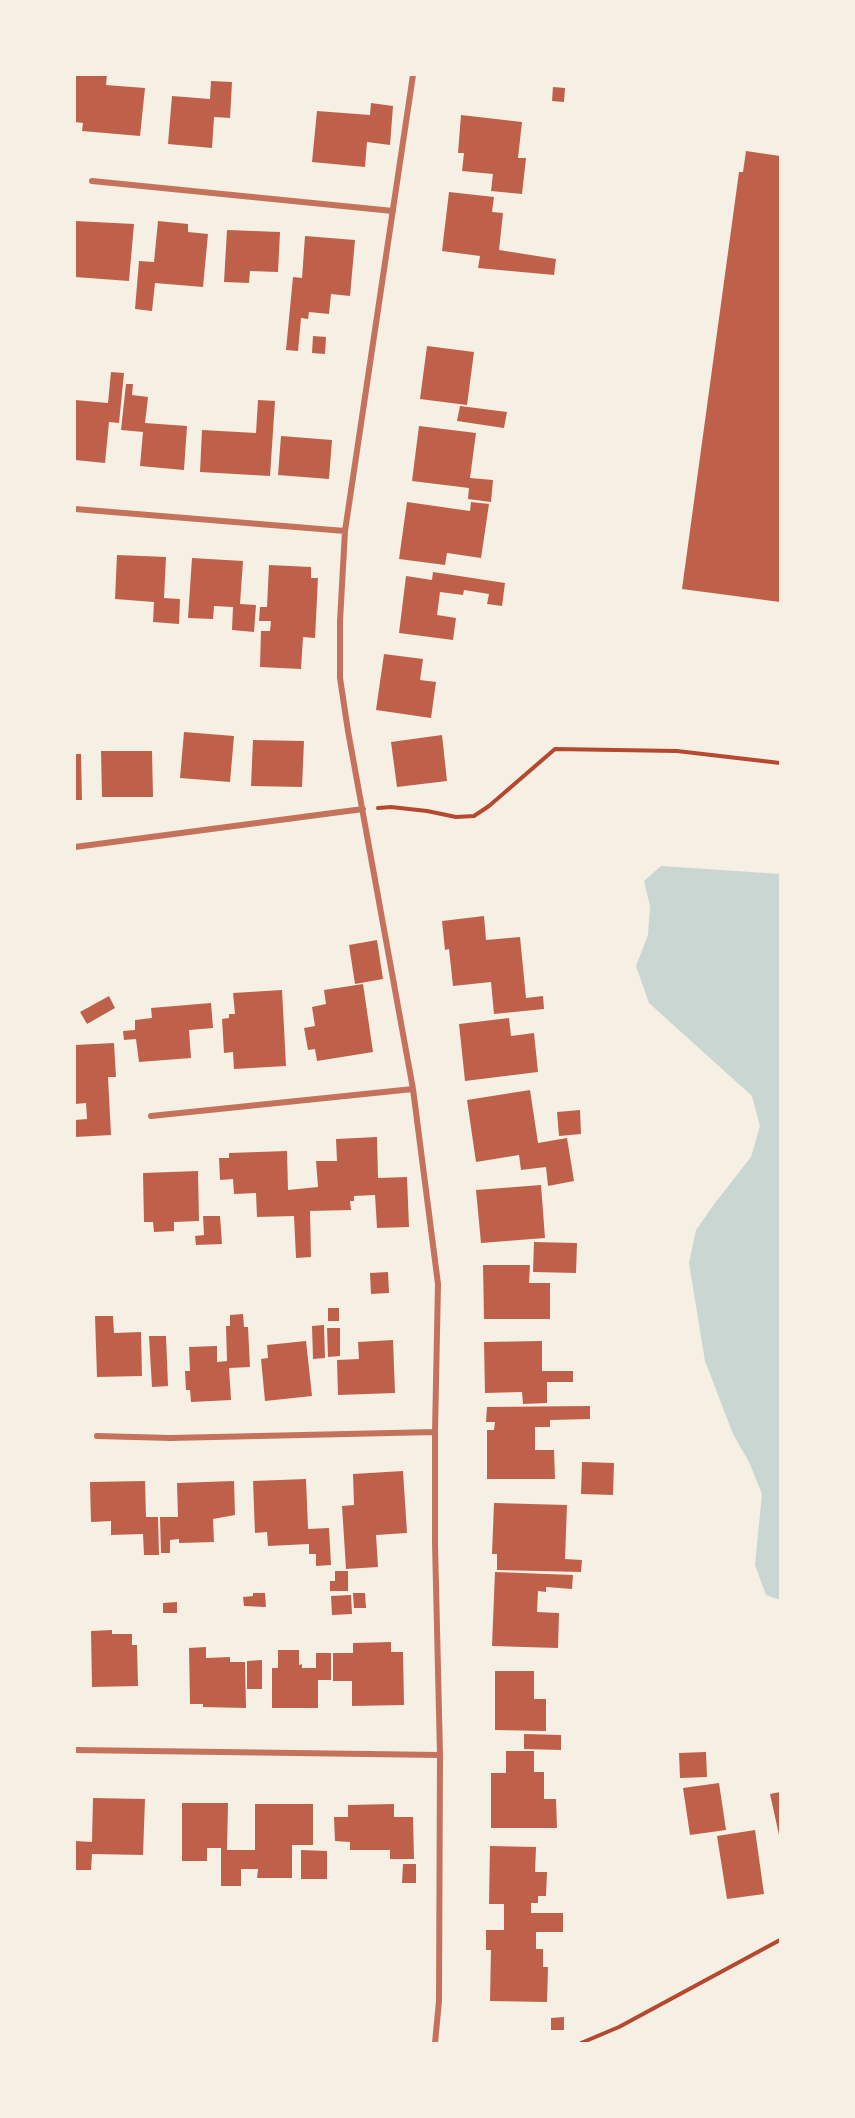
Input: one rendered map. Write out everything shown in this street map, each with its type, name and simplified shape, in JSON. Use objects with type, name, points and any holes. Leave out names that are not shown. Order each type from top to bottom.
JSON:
[{"type":"street","points":[[413,75],[345,531],[340,621],[340,678],[413,1089],[438,1284],[435,1432],[440,1755],[439,2001],[435,2043]]},
{"type":"street","points":[[92,181],[393,211]]},
{"type":"street","points":[[75,509],[345,531]]},
{"type":"street","points":[[75,847],[363,809]]},
{"type":"street","points":[[151,1116],[413,1089]]},
{"type":"street","points":[[97,1436],[170,1438],[435,1432]]},
{"type":"street","points":[[75,1750],[440,1755]]},
{"type":"path","points":[[363,809],[391,807],[456,817],[474,816],[489,806],[555,749],[678,751],[780,763]]},
{"type":"path","points":[[581,2043],[619,2027],[780,1940]]},
{"type":"shaded area","points":[[661,866],[780,874],[780,1600],[766,1595],[755,1565],[762,1494],[749,1462],[733,1434],[705,1361],[689,1263],[696,1230],[751,1157],[760,1126],[752,1096],[649,1003],[636,966],[648,935],[650,906],[644,881]]},
{"type":"building","points":[[76,75],[107,75],[106,85],[145,88],[140,136],[82,131],[83,123],[75,122]]},
{"type":"building","points":[[211,81],[232,82],[230,118],[214,117],[212,148],[168,144],[172,96],[210,99]]},
{"type":"building","points":[[553,87],[565,88],[564,102],[552,101]]},
{"type":"building","points":[[371,103],[393,106],[390,145],[367,142],[365,167],[312,162],[317,111],[370,115]]},
{"type":"building","points":[[461,115],[522,122],[518,158],[526,158],[522,194],[491,191],[493,174],[462,171],[464,153],[458,153]]},
{"type":"building","points":[[746,151],[780,156],[780,602],[682,589],[739,172],[743,172]]},
{"type":"building","points":[[449,192],[494,197],[492,212],[503,213],[499,250],[556,259],[554,275],[478,268],[480,256],[442,251]]},
{"type":"building","points":[[75,221],[134,224],[129,281],[75,277]]},
{"type":"building","points":[[158,221],[188,224],[188,232],[208,234],[203,287],[155,283],[152,311],[135,309],[139,261],[154,262]]},
{"type":"building","points":[[227,230],[280,232],[278,272],[250,271],[249,283],[224,282]]},
{"type":"building","points":[[305,236],[355,240],[350,296],[331,294],[329,314],[309,312],[308,319],[301,318],[298,351],[286,350],[293,277],[302,278]]},
{"type":"building","points":[[313,336],[326,337],[325,354],[312,353]]},
{"type":"building","points":[[427,346],[474,352],[467,405],[420,399]]},
{"type":"building","points":[[111,372],[124,373],[119,423],[109,422],[105,463],[75,460],[75,400],[108,403]]},
{"type":"building","points":[[126,384],[133,384],[132,395],[148,397],[145,423],[187,426],[184,470],[140,466],[143,432],[121,430]]},
{"type":"building","points":[[258,400],[275,401],[270,476],[200,472],[202,430],[256,433]]},
{"type":"building","points":[[460,406],[507,412],[504,428],[457,421]]},
{"type":"building","points":[[419,426],[476,433],[470,478],[493,480],[491,502],[468,499],[469,488],[412,481]]},
{"type":"building","points":[[281,436],[332,440],[329,479],[278,475]]},
{"type":"building","points":[[407,502],[470,511],[471,502],[489,504],[481,558],[447,553],[445,565],[399,559]]},
{"type":"building","points":[[117,555],[166,557],[164,598],[180,599],[179,624],[153,622],[154,602],[115,599]]},
{"type":"building","points":[[192,558],[243,561],[240,604],[256,605],[254,632],[232,630],[233,607],[214,606],[213,619],[188,618]]},
{"type":"building","points":[[269,565],[311,567],[311,578],[318,578],[315,638],[303,637],[301,669],[260,667],[261,631],[270,631],[271,621],[259,621],[260,607],[267,607]]},
{"type":"building","points":[[433,572],[505,583],[502,606],[487,604],[489,594],[464,590],[463,595],[440,592],[437,615],[456,618],[453,640],[399,633],[406,576],[432,580]]},
{"type":"building","points":[[384,654],[423,659],[420,680],[436,682],[431,718],[376,710]]},
{"type":"building","points":[[184,732],[234,736],[230,782],[180,778]]},
{"type":"building","points":[[442,735],[447,781],[397,787],[391,742]]},
{"type":"building","points":[[253,740],[304,741],[302,787],[251,786]]},
{"type":"building","points":[[101,751],[152,751],[153,797],[102,797]]},
{"type":"building","points":[[75,754],[81,754],[82,800],[75,800]]},
{"type":"building","points":[[484,916],[486,940],[520,937],[526,998],[543,996],[544,1009],[494,1014],[491,982],[453,986],[449,949],[445,950],[442,921]]},
{"type":"building","points":[[377,940],[383,979],[355,984],[349,945]]},
{"type":"building","points":[[363,984],[373,1052],[317,1061],[315,1049],[308,1050],[304,1028],[315,1026],[312,1007],[326,1004],[324,990]]},
{"type":"building","points":[[282,990],[286,1066],[234,1069],[233,1052],[224,1053],[222,1019],[229,1018],[229,1014],[235,1014],[233,993]]},
{"type":"building","points":[[109,996],[115,1008],[87,1024],[80,1012]]},
{"type":"building","points":[[211,1003],[213,1028],[189,1030],[191,1058],[139,1062],[136,1039],[124,1040],[123,1031],[135,1030],[135,1020],[152,1018],[151,1008]]},
{"type":"building","points":[[509,1018],[511,1036],[534,1033],[538,1072],[465,1081],[459,1024]]},
{"type":"building","points":[[114,1043],[116,1077],[108,1077],[111,1135],[75,1137],[75,1120],[87,1119],[86,1103],[75,1104],[75,1045]]},
{"type":"building","points":[[530,1090],[538,1143],[567,1138],[574,1181],[548,1186],[546,1167],[521,1170],[519,1155],[476,1162],[467,1100]]},
{"type":"building","points":[[580,1110],[581,1134],[559,1136],[557,1112]]},
{"type":"building","points":[[377,1137],[378,1178],[407,1177],[409,1227],[377,1228],[375,1195],[354,1196],[354,1201],[350,1201],[351,1210],[310,1211],[311,1257],[296,1258],[294,1216],[257,1217],[256,1193],[234,1194],[233,1179],[220,1180],[219,1158],[229,1158],[229,1153],[287,1151],[288,1190],[318,1187],[316,1161],[337,1161],[336,1139]]},
{"type":"building","points":[[198,1171],[199,1221],[174,1222],[174,1231],[154,1232],[153,1222],[144,1222],[143,1173]]},
{"type":"building","points":[[541,1185],[545,1238],[481,1243],[476,1190]]},
{"type":"building","points":[[203,1216],[220,1216],[222,1244],[196,1245],[195,1236],[204,1235]]},
{"type":"building","points":[[534,1242],[577,1243],[576,1273],[533,1272]]},
{"type":"building","points":[[483,1265],[530,1265],[529,1283],[550,1283],[550,1319],[484,1319]]},
{"type":"building","points":[[388,1272],[389,1293],[371,1294],[370,1273]]},
{"type":"building","points":[[328,1308],[339,1308],[339,1321],[328,1321]]},
{"type":"building","points":[[243,1314],[244,1327],[248,1327],[250,1367],[229,1368],[231,1400],[191,1402],[190,1390],[186,1390],[185,1371],[190,1371],[189,1347],[217,1346],[217,1362],[227,1361],[226,1326],[230,1326],[230,1315]]},
{"type":"building","points":[[95,1316],[113,1316],[114,1333],[141,1332],[142,1376],[97,1377]]},
{"type":"building","points":[[324,1325],[325,1358],[313,1359],[312,1326]]},
{"type":"building","points":[[327,1328],[340,1328],[340,1356],[328,1357]]},
{"type":"building","points":[[149,1336],[166,1336],[168,1386],[152,1387]]},
{"type":"building","points":[[393,1340],[395,1393],[338,1395],[337,1360],[359,1359],[358,1342]]},
{"type":"building","points":[[306,1341],[312,1396],[265,1401],[261,1359],[268,1358],[267,1345]]},
{"type":"building","points":[[542,1341],[542,1371],[573,1371],[573,1382],[547,1382],[547,1403],[523,1404],[522,1392],[485,1393],[484,1342]]},
{"type":"building","points":[[590,1406],[590,1419],[550,1420],[550,1427],[535,1427],[535,1450],[554,1450],[555,1479],[487,1479],[487,1430],[494,1430],[495,1422],[486,1422],[487,1407]]},
{"type":"building","points":[[582,1462],[614,1463],[613,1495],[581,1494]]},
{"type":"building","points":[[403,1471],[407,1533],[376,1535],[378,1567],[346,1569],[342,1506],[354,1505],[353,1474]]},
{"type":"building","points":[[306,1479],[308,1529],[329,1528],[331,1565],[316,1566],[316,1554],[309,1554],[309,1544],[268,1546],[267,1532],[255,1533],[253,1481]]},
{"type":"building","points":[[145,1481],[146,1517],[158,1517],[159,1555],[144,1555],[143,1534],[111,1535],[111,1521],[91,1522],[90,1482]]},
{"type":"building","points":[[234,1481],[235,1515],[213,1519],[214,1542],[179,1543],[179,1539],[170,1540],[170,1553],[161,1553],[160,1517],[178,1517],[177,1483]]},
{"type":"building","points":[[494,1503],[567,1505],[565,1559],[582,1560],[581,1572],[497,1570],[497,1554],[492,1554]]},
{"type":"building","points":[[335,1571],[348,1571],[348,1591],[330,1591],[330,1581],[335,1581]]},
{"type":"building","points":[[495,1572],[573,1575],[572,1589],[546,1587],[546,1592],[538,1591],[537,1612],[559,1613],[558,1648],[492,1646]]},
{"type":"building","points":[[253,1593],[265,1593],[266,1607],[244,1606],[243,1597],[253,1596]]},
{"type":"building","points":[[353,1593],[365,1593],[366,1608],[354,1608]]},
{"type":"building","points":[[351,1595],[352,1614],[332,1615],[331,1596]]},
{"type":"building","points":[[177,1602],[177,1613],[163,1613],[163,1603]]},
{"type":"building","points":[[112,1630],[112,1634],[132,1634],[132,1645],[137,1645],[138,1686],[92,1687],[91,1631]]},
{"type":"building","points":[[391,1642],[391,1652],[403,1652],[404,1705],[352,1706],[352,1681],[333,1681],[333,1653],[353,1653],[353,1643]]},
{"type":"building","points":[[206,1647],[206,1658],[230,1657],[230,1662],[245,1662],[246,1708],[203,1707],[203,1704],[190,1704],[189,1648]]},
{"type":"building","points":[[278,1650],[299,1650],[299,1665],[302,1664],[302,1668],[316,1668],[316,1653],[331,1653],[331,1680],[318,1680],[318,1708],[272,1708],[272,1668],[278,1668]]},
{"type":"building","points":[[262,1660],[262,1689],[247,1689],[247,1661]]},
{"type":"building","points":[[495,1671],[534,1671],[534,1699],[546,1699],[546,1731],[495,1730]]},
{"type":"building","points":[[524,1734],[561,1735],[561,1750],[524,1749]]},
{"type":"building","points":[[506,1751],[534,1751],[534,1772],[544,1772],[544,1799],[556,1799],[557,1828],[491,1828],[491,1773],[506,1773]]},
{"type":"building","points":[[706,1752],[707,1777],[680,1778],[679,1753]]},
{"type":"building","points":[[719,1783],[726,1830],[690,1835],[683,1788]]},
{"type":"building","points":[[780,1792],[780,1835],[779,1835],[770,1794]]},
{"type":"building","points":[[93,1798],[145,1799],[143,1855],[92,1854],[91,1870],[75,1870],[75,1841],[92,1842]]},
{"type":"building","points":[[182,1803],[228,1803],[227,1850],[255,1850],[255,1804],[313,1804],[313,1845],[292,1845],[292,1878],[257,1878],[258,1869],[241,1869],[241,1886],[221,1886],[221,1848],[207,1848],[207,1861],[182,1861]]},
{"type":"building","points":[[394,1804],[394,1817],[413,1817],[414,1859],[390,1859],[390,1850],[350,1850],[350,1842],[335,1841],[334,1817],[348,1817],[348,1805]]},
{"type":"building","points":[[755,1830],[764,1894],[727,1899],[717,1836]]},
{"type":"building","points":[[490,1846],[536,1847],[535,1872],[547,1872],[546,1896],[538,1896],[538,1903],[531,1903],[531,1913],[563,1913],[563,1932],[536,1932],[536,1949],[543,1949],[543,1967],[548,1967],[547,2002],[490,2001],[491,1950],[486,1950],[486,1930],[504,1930],[504,1904],[489,1904]]},
{"type":"building","points":[[301,1850],[327,1851],[327,1879],[301,1879]]},
{"type":"building","points":[[403,1864],[416,1864],[416,1883],[402,1883]]},
{"type":"building","points":[[564,2017],[564,2030],[551,2030],[551,2018]]}]
